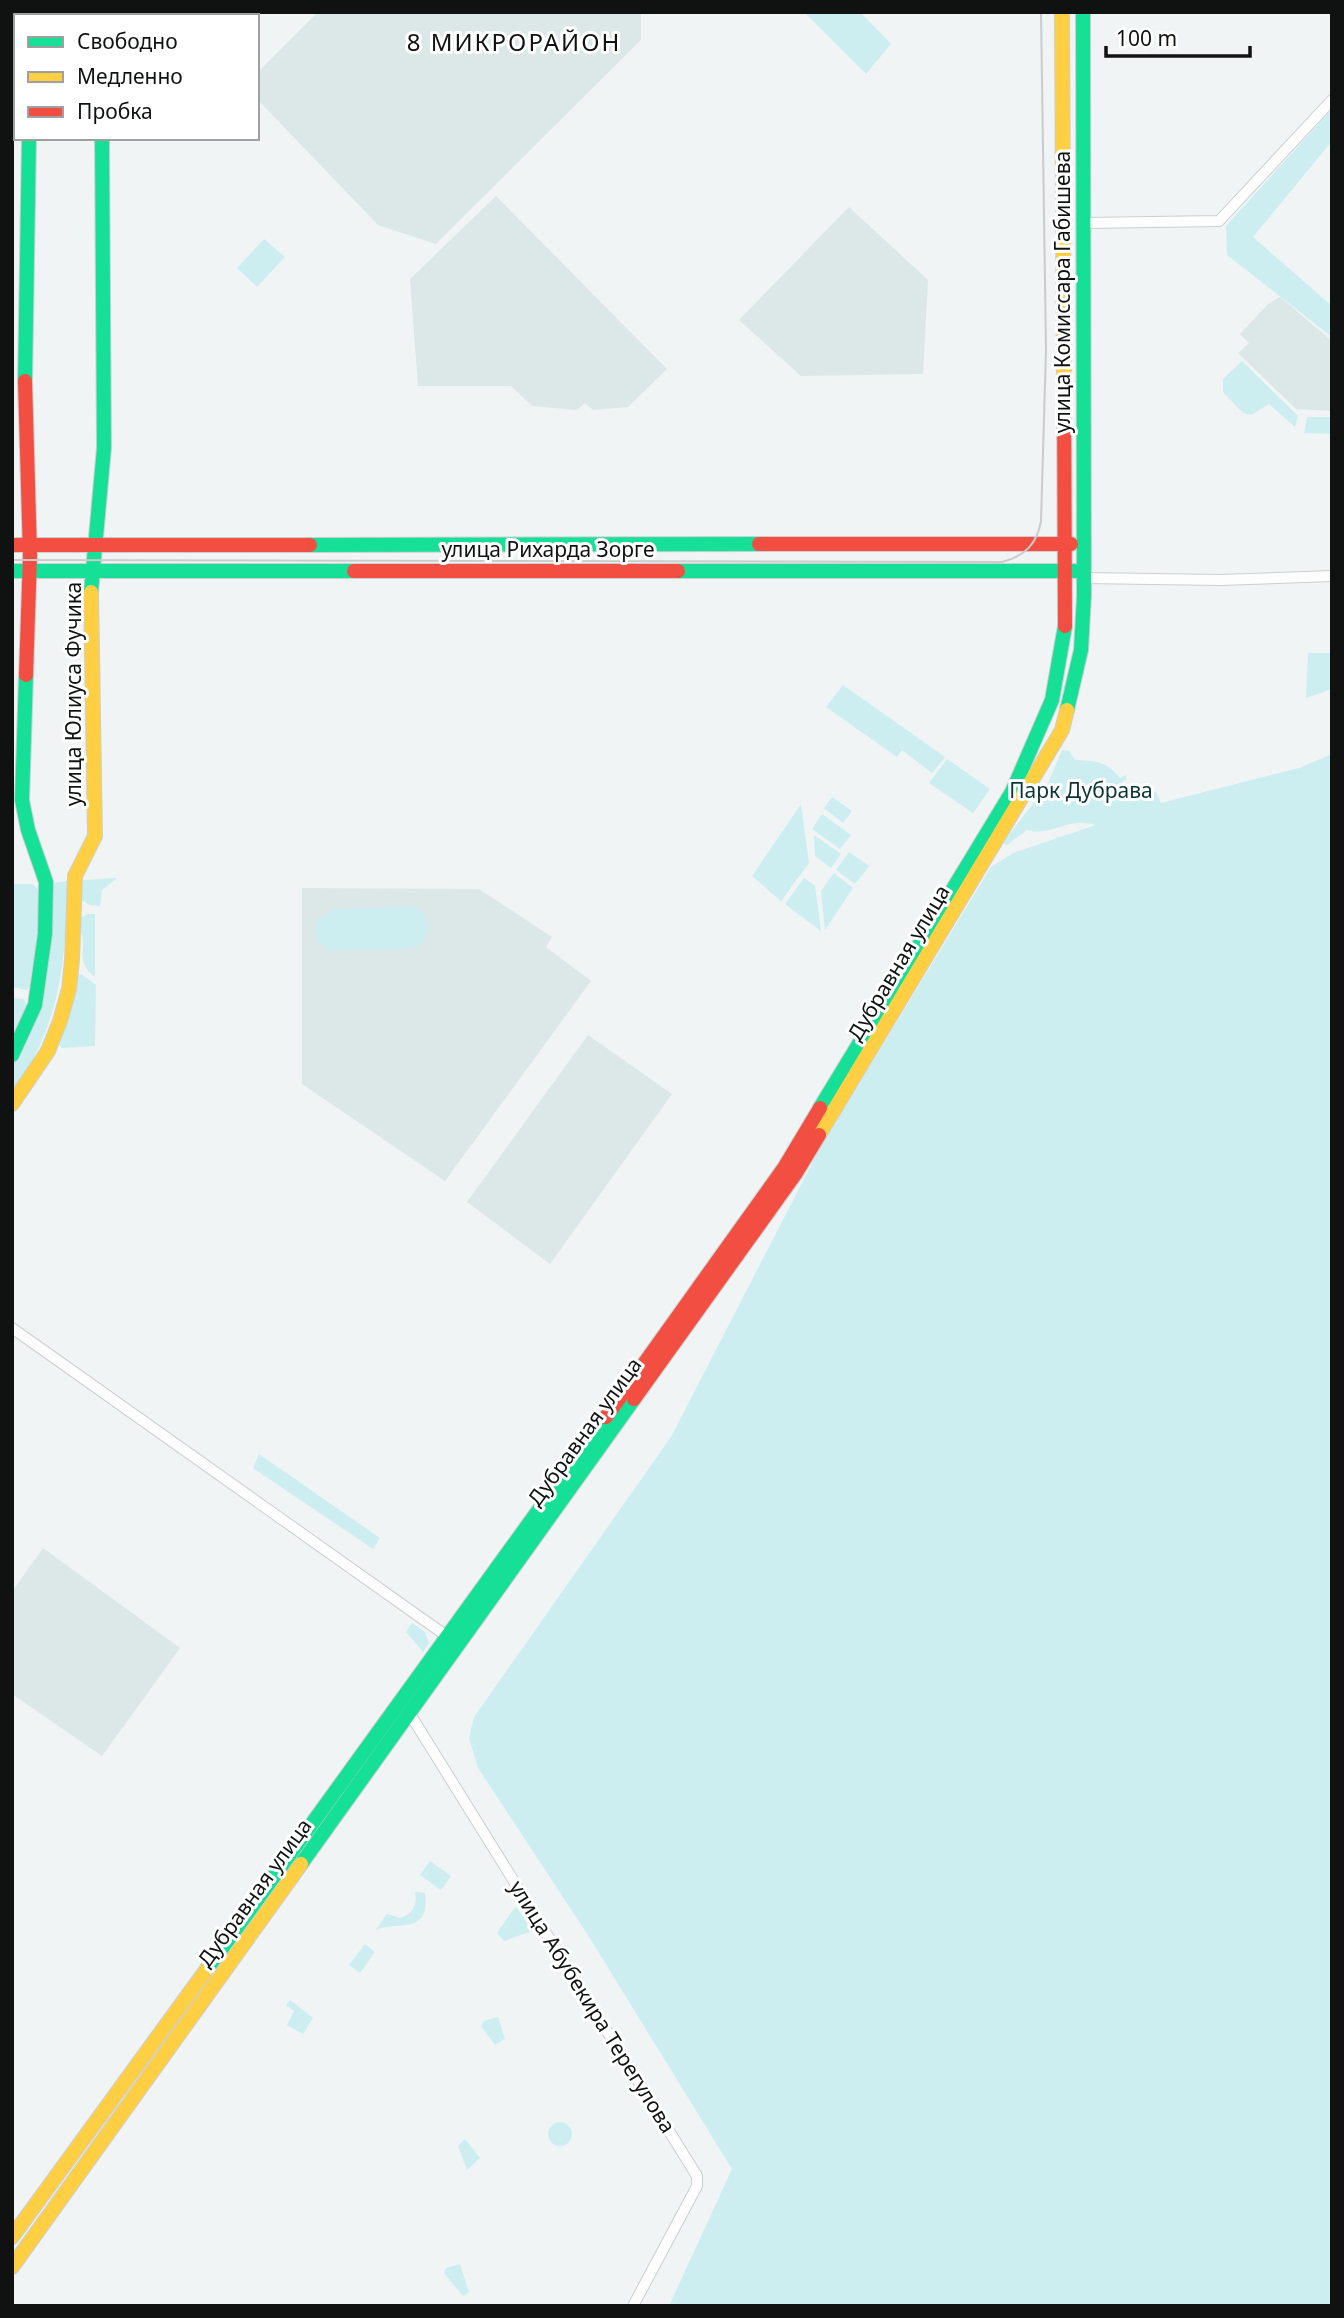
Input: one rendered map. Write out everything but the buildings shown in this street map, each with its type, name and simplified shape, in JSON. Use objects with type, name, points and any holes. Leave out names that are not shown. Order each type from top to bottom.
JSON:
[{"type":"street","name":"улица Комиссара Габишева","points":[[1062,12],[1066,571]]},
{"type":"street","name":"улица Комиссара Габишева","points":[[1083,12],[1084,575]]},
{"type":"street","points":[[1085,223],[1219,221],[1332,100]]},
{"type":"street","points":[[12,1055],[22,1040],[39,997],[46,964],[46,880],[27,831],[23,809],[30,545],[25,415],[29,140]]},
{"type":"street","name":"улица Юлиуса Фучика","points":[[12,1104],[48,1051],[60,1021],[69,989],[72,960],[75,876],[95,836],[90,605],[104,448],[102,140]]},
{"type":"street","name":"улица Рихарда Зорге","points":[[12,545],[1083,545]]},
{"type":"street","name":"улица Рихарда Зорге","points":[[12,571],[1066,571],[1084,575]]},
{"type":"street","name":"Дубравная улица","points":[[12,2267],[349,1785],[410,1714],[453,1641],[784,1168],[1012,792],[1041,735],[1059,685],[1066,639],[1066,571]]},
{"type":"street","points":[[1084,575],[1220,580],[1332,576]]},
{"type":"street","name":"Дубравная улица","points":[[12,2237],[349,1785],[800,1166],[1062,730],[1072,698],[1081,650],[1084,575]]},
{"type":"street","points":[[12,1328],[453,1641]]},
{"type":"street","name":"улица Абубекира Терегулова","points":[[410,1714],[697,2176],[697,2186],[633,2306]]},
{"type":"shaded area","points":[[318,12],[641,12],[641,40],[436,244],[378,225],[259,101],[259,71]]},
{"type":"shaded area","points":[[496,196],[667,369],[628,407],[593,410],[585,403],[577,410],[532,406],[511,386],[418,386],[410,279]]},
{"type":"shaded area","points":[[849,207],[928,280],[923,374],[801,376],[739,320]]},
{"type":"shaded area","points":[[1280,297],[1332,341],[1332,411],[1296,409],[1238,353],[1249,343],[1240,334],[1268,304]]},
{"type":"shaded area","points":[[302,888],[479,889],[552,937],[546,947],[591,981],[445,1181],[302,1084]]},
{"type":"shaded area","points":[[588,1035],[672,1094],[550,1264],[467,1202]]},
{"type":"shaded area","points":[[43,1548],[180,1648],[102,1756],[12,1694],[12,1592]]},
{"type":"green space","points":[[804,12],[860,12],[891,44],[866,74]]},
{"type":"green space","points":[[1332,109],[1332,141],[1253,237],[1332,306],[1332,337],[1227,255],[1226,226]]},
{"type":"green space","points":[[264,239],[285,257],[257,287],[237,268]]},
{"type":"green space","points":[[1242,361],[1298,416],[1295,427],[1269,404],[1251,415],[1243,413],[1223,392],[1223,379]]},
{"type":"green space","points":[[1307,417],[1332,417],[1332,434],[1304,433]]},
{"type":"green space","points":[[1308,653],[1332,653],[1332,689],[1306,698]]},
{"type":"green space","points":[[843,685],[945,757],[932,773],[902,750],[897,757],[826,707]]},
{"type":"green space","name":"Парк Дубрава","points":[[1062,750],[1069,751],[1075,760],[1105,765],[1120,778],[1126,775],[1127,779],[1122,782],[1132,796],[1156,792],[1161,803],[1299,768],[1332,754],[1332,2306],[669,2306],[732,2169],[586,1932],[478,1768],[469,1738],[474,1717],[671,1437],[820,1148],[991,867],[1013,853],[1096,825],[1075,823],[1044,831],[1027,830],[1007,845],[1003,842],[1047,786]]},
{"type":"green space","points":[[947,759],[990,789],[973,813],[929,783]]},
{"type":"green space","points":[[832,797],[852,811],[843,823],[824,808]]},
{"type":"green space","points":[[801,804],[809,863],[781,901],[752,876]]},
{"type":"green space","points":[[822,814],[851,835],[840,849],[812,829]]},
{"type":"green space","points":[[814,835],[841,854],[831,868],[815,856]]},
{"type":"green space","points":[[849,852],[869,866],[855,884],[836,870]]},
{"type":"green space","points":[[834,873],[853,888],[825,930],[821,891]]},
{"type":"green space","points":[[117,878],[102,890],[100,906],[90,905],[80,899],[81,880]]},
{"type":"green space","points":[[804,878],[815,886],[821,931],[785,904]]},
{"type":"green space","points":[[67,881],[62,966],[51,1017],[41,1042],[12,1093],[12,1066],[26,1043],[51,883]]},
{"type":"green space","points":[[12,884],[33,884],[39,891],[38,959],[36,972],[27,990],[12,987]]},
{"type":"green space","points":[[412,907],[423,912],[429,927],[424,942],[413,948],[332,951],[317,939],[318,919],[335,909]]},
{"type":"green space","points":[[95,914],[95,977],[83,961],[83,938],[78,922],[78,919]]},
{"type":"green space","points":[[81,974],[96,985],[95,1046],[62,1048],[58,1044],[75,976]]},
{"type":"green space","points":[[12,998],[24,999],[28,1009],[12,1044]]},
{"type":"green space","points":[[259,1454],[380,1538],[373,1549],[253,1468]]},
{"type":"green space","points":[[412,1623],[425,1632],[429,1643],[423,1652],[406,1632]]},
{"type":"green space","points":[[430,1861],[451,1876],[441,1890],[420,1875]]},
{"type":"green space","points":[[415,1892],[425,1893],[425,1907],[417,1922],[375,1931],[387,1914],[400,1918],[411,1911],[416,1901]]},
{"type":"green space","points":[[516,1906],[532,1931],[504,1941],[497,1933]]},
{"type":"green space","points":[[365,1944],[375,1952],[360,1973],[349,1965]]},
{"type":"green space","points":[[290,2000],[313,2018],[303,2034],[287,2025],[294,2011],[286,2005]]},
{"type":"green space","points":[[498,2017],[505,2039],[495,2045],[481,2026],[484,2021]]},
{"type":"green space","points":[[560,2122],[569,2125],[572,2134],[569,2143],[560,2146],[551,2143],[548,2134],[551,2125]]},
{"type":"green space","points":[[465,2139],[480,2158],[467,2170],[458,2146]]},
{"type":"green space","points":[[460,2264],[469,2292],[463,2296],[444,2273],[446,2268]]},
{"type":"tram line","points":[[12,560],[1002,562],[1017,556],[1029,548],[1041,521],[1046,350],[1041,12]]},
{"type":"traffic: fast","points":[[1067,710],[1081,650],[1084,596],[1083,12]]},
{"type":"traffic: fast","points":[[25,381],[29,140]]},
{"type":"traffic: fast","points":[[91,592],[104,448],[102,140]]},
{"type":"traffic: fast","points":[[310,545],[759,544]]},
{"type":"traffic: fast","points":[[12,571],[354,571]]},
{"type":"traffic: fast","points":[[678,571],[1075,571]]},
{"type":"traffic: fast","points":[[820,1108],[1012,792],[1052,700],[1065,626]]},
{"type":"traffic: fast","points":[[12,1055],[35,1005],[45,934],[46,882],[28,830],[22,800],[26,675]]},
{"type":"traffic: fast","points":[[301,1864],[634,1399]]},
{"type":"traffic: fast","points":[[207,1969],[606,1417]]},
{"type":"traffic: slow","points":[[1062,12],[1064,397]]},
{"type":"traffic: slow","points":[[12,1104],[48,1051],[60,1021],[69,989],[75,876],[95,836],[91,592]]},
{"type":"traffic: slow","points":[[819,1135],[1062,730],[1067,710]]},
{"type":"traffic: slow","points":[[12,2267],[301,1864]]},
{"type":"traffic: slow","points":[[12,2237],[207,1969]]},
{"type":"traffic: jam","points":[[25,381],[30,555],[26,675]]},
{"type":"traffic: jam","points":[[1064,397],[1065,626]]},
{"type":"traffic: jam","points":[[759,544],[1071,544]]},
{"type":"traffic: jam","points":[[12,545],[310,545]]},
{"type":"traffic: jam","points":[[354,571],[678,571]]},
{"type":"traffic: jam","points":[[606,1417],[784,1168],[820,1108]]},
{"type":"traffic: jam","points":[[634,1399],[796,1173],[819,1135]]},
{"type":"district","name":"8 МИКРОРАЙОН","points":[[514,43]]}]
